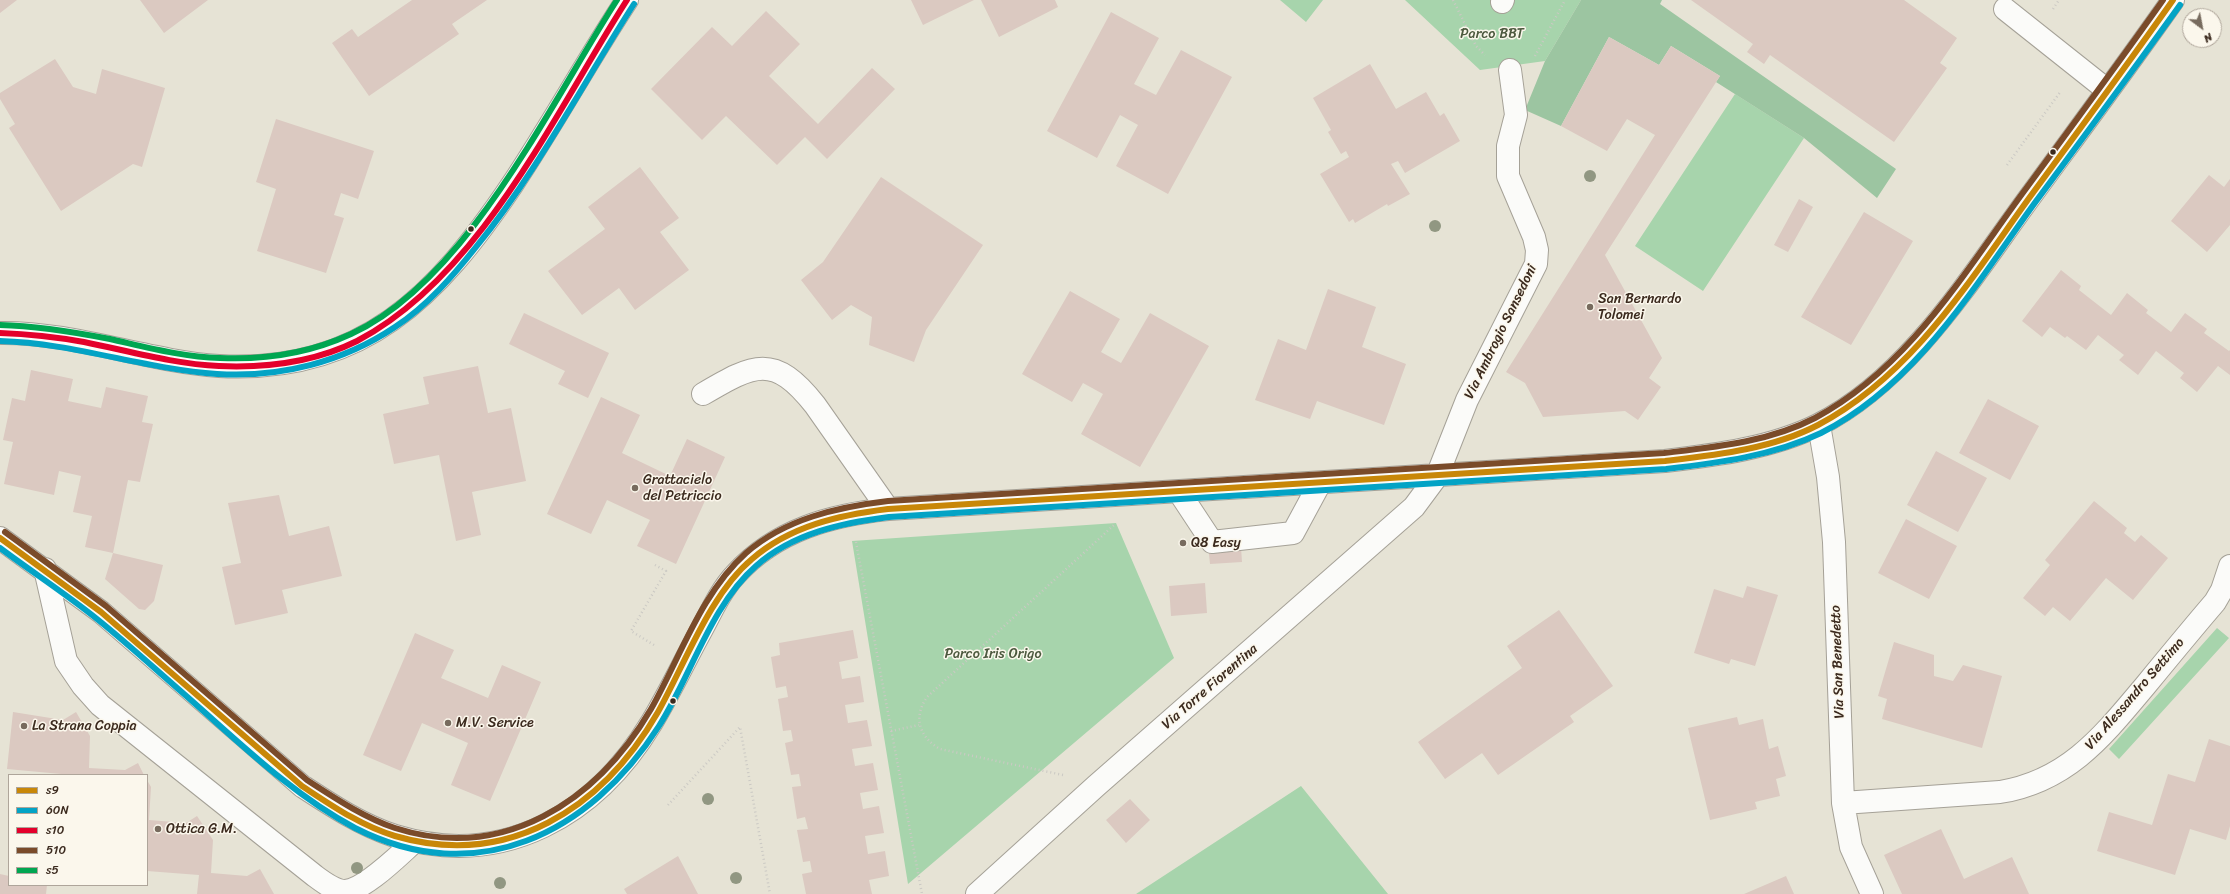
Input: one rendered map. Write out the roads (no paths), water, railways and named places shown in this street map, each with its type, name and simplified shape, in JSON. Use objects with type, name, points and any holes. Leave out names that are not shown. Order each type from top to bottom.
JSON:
[{"type":"street","points":[[0,333],[56,336],[196,363],[235,366],[269,365],[296,360],[340,347],[368,336],[407,309],[437,282],[464,253],[533,153],[627,0]]},
{"type":"street","points":[[0,538],[101,612],[302,786],[336,809],[373,827],[415,841],[470,847],[502,842],[531,831],[579,805],[609,777],[652,722],[716,604],[736,574],[754,557],[794,531],[824,519],[888,509],[1437,476],[1691,458],[1747,448],[1788,437],[1818,425],[1840,412],[1884,378],[1925,336],[1975,273],[2174,0]]},
{"type":"street","points":[[2005,9],[2107,90]]},
{"type":"street","name":"Via Ambrogio Sansedoni","points":[[1437,476],[1467,400],[1536,264],[1536,244],[1510,182],[1507,158],[1510,135],[1516,115],[1510,70]]},
{"type":"street","points":[[703,394],[746,371],[762,368],[776,370],[789,377],[803,390],[815,405],[888,509]]},
{"type":"street","name":"Via San Benedetto","points":[[1818,425],[1828,477],[1834,542],[1843,802],[1851,847],[1872,894]]},
{"type":"street","name":"Via Torre Fiorentina","points":[[981,891],[1096,786],[1414,507],[1437,476]]},
{"type":"street","points":[[1179,492],[1212,542],[1293,533],[1320,482]]},
{"type":"street","name":"Via Alessandro Settimo","points":[[1843,802],[2017,790],[2038,783],[2060,771],[2086,752],[2109,729],[2215,602],[2222,590],[2230,566]]},
{"type":"street","points":[[45,570],[66,661],[92,696],[100,705],[315,876],[335,888],[345,891],[354,888],[365,883],[415,841]]},
{"type":"place","name":"San Bernardo Tolomei","points":[[1590,307]]},
{"type":"place","name":"Grattacielo del Petriccio","points":[[635,488]]},
{"type":"place","name":"Q8 Easy","points":[[1183,543]]},
{"type":"place","name":"M.V. Service","points":[[448,723]]},
{"type":"place","name":"La Strana Coppia","points":[[24,726]]},
{"type":"place","name":"Ottica G.M.","points":[[158,829]]},
{"type":"park label","name":"Parco BBT","points":[[1492,34]]},
{"type":"park label","name":"Parco Iris Origo","points":[[993,654]]}]
